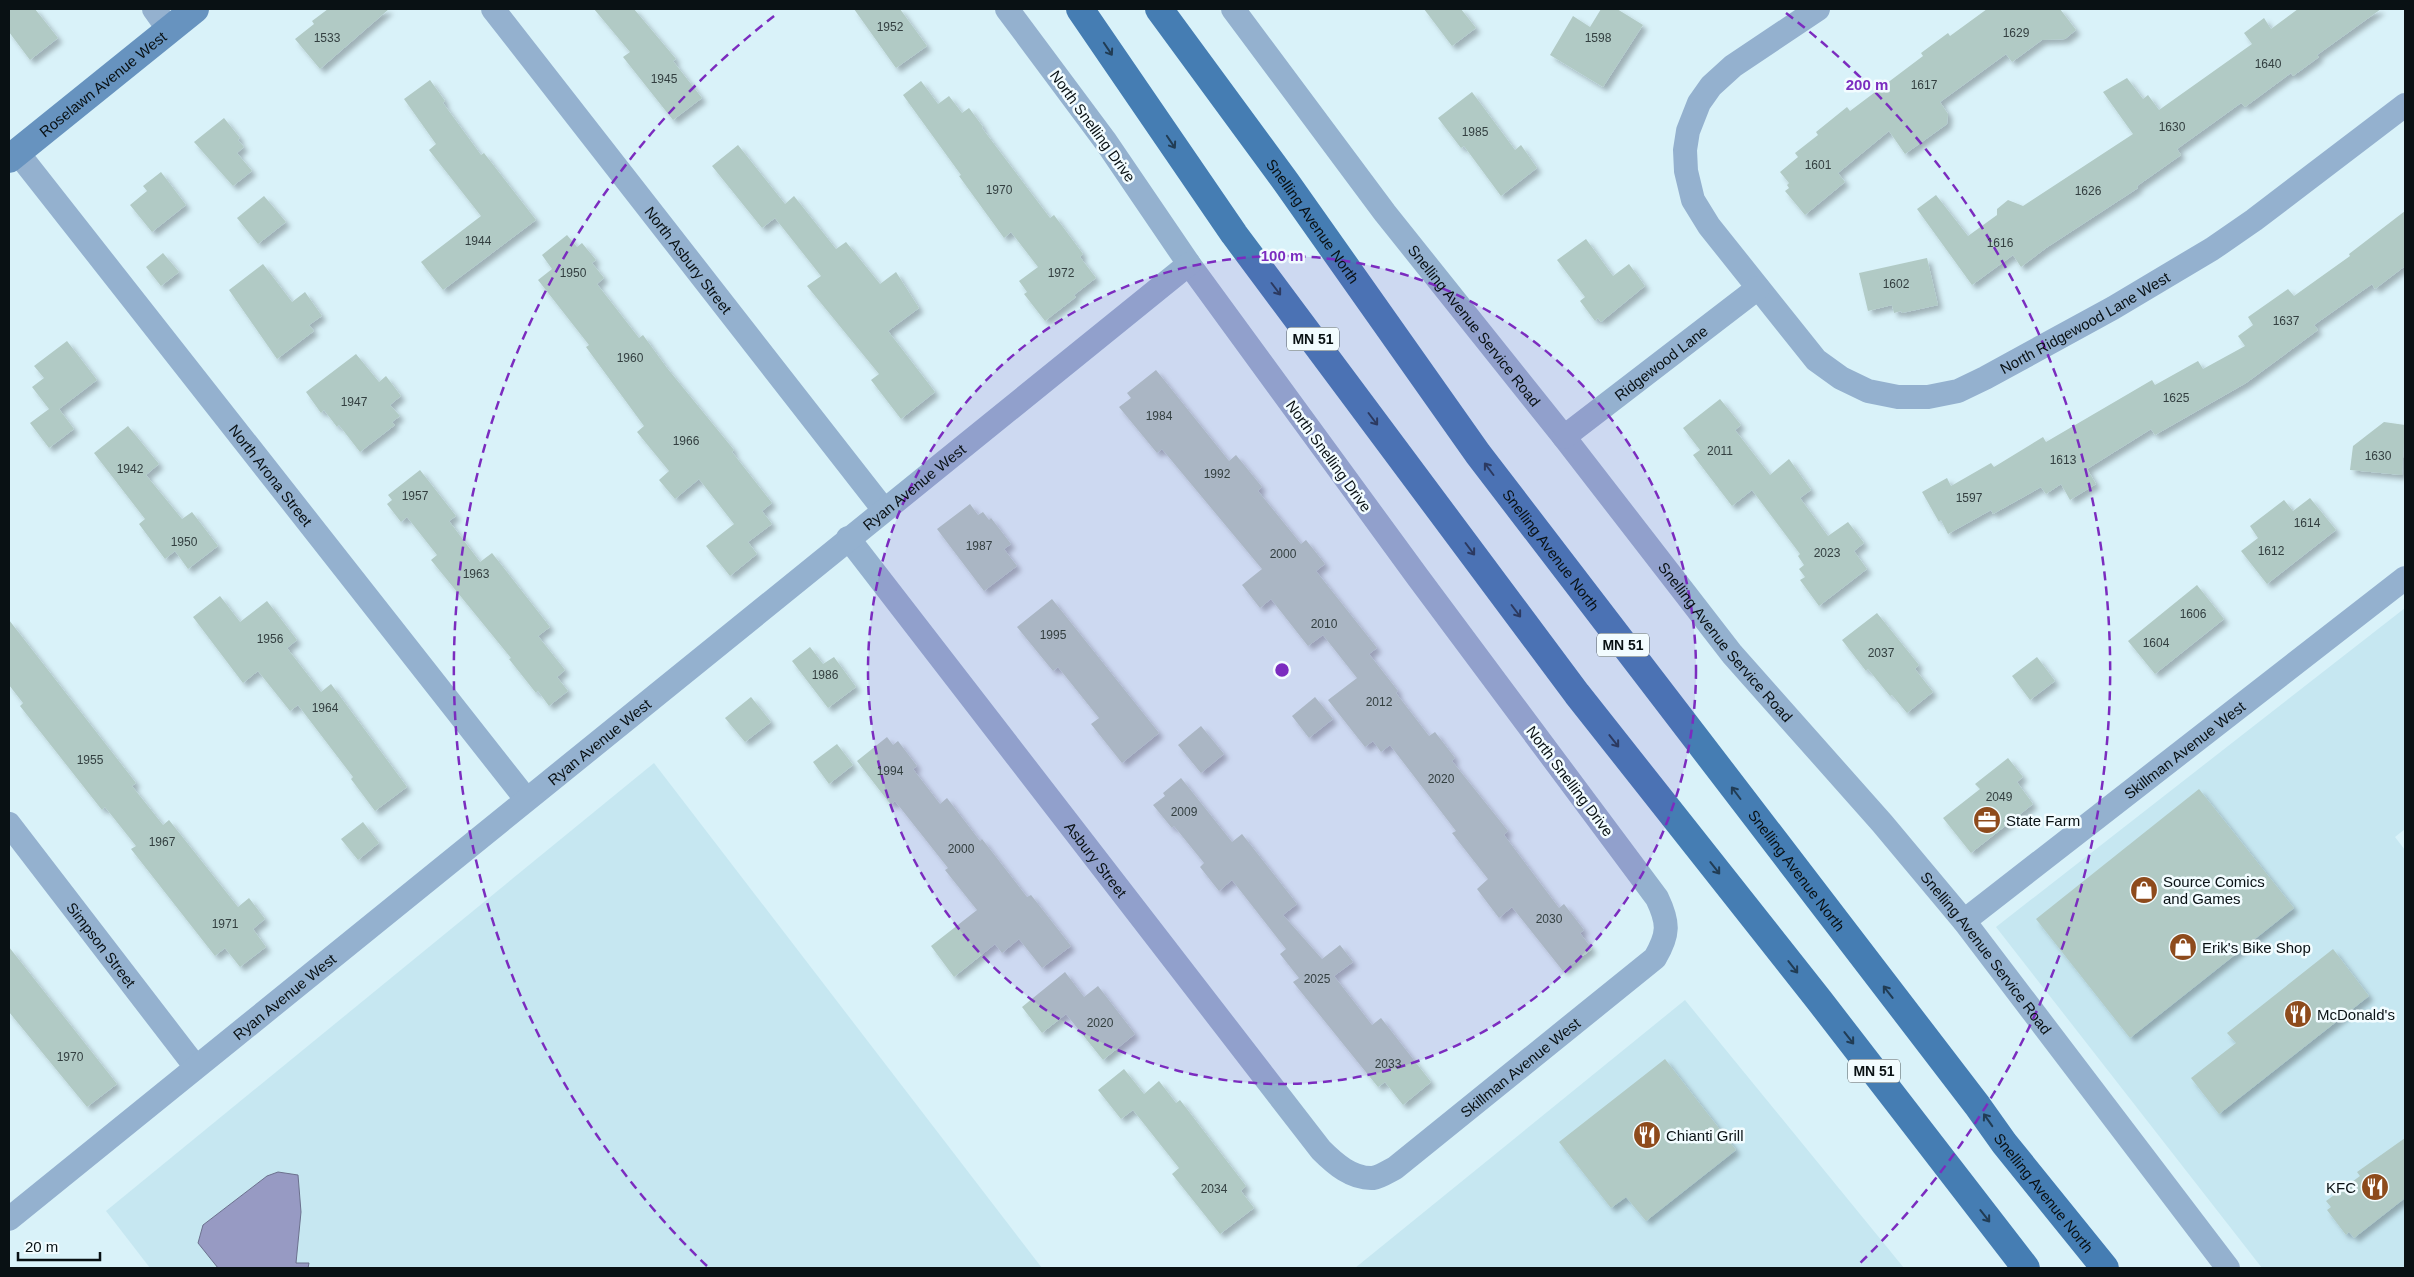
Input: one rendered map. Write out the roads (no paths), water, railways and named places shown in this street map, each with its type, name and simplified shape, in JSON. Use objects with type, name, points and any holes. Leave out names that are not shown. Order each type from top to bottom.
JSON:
[{"type":"main road","name":"MN 51","points":[[1080,9],[1234,234],[1577,694],[1813,992],[2026,1268]]},
{"type":"main road","name":"Snelling Avenue North","points":[[1159,9],[1286,182],[1478,454],[1977,1105],[2004,1143],[2105,1268]]},
{"type":"street","name":"Roselawn Avenue West","points":[[13,156],[161,19],[195,9]]},
{"type":"street","name":"North Asbury Street","points":[[493,9],[884,510]]},
{"type":"street","name":"North Snelling Drive","points":[[1007,9],[1106,142],[1189,264],[1417,576],[1657,898],[1665,915],[1667,930]]},
{"type":"street","name":"Snelling Avenue Service Road","points":[[1233,9],[1385,213],[1564,437],[1732,654],[1882,823],[1964,921],[2228,1268]]},
{"type":"street","name":"North Ridgewood Lane West","points":[[1818,9],[1733,66],[1711,86],[1699,103],[1688,131],[1685,150],[1686,171],[1693,200],[1709,226],[1816,360],[1841,378],[1868,390],[1898,397],[1928,397],[1958,391],[2093,319],[2212,249],[2292,193],[2405,105]]},
{"type":"street","name":"North Arona Street","points":[[13,156],[526,799]]},
{"type":"street","name":"Ryan Avenue West","points":[[9,1219],[848,538],[1189,264]]},
{"type":"street","name":"Ridgewood Lane","points":[[1564,437],[1758,288]]},
{"type":"street","name":"Asbury Street","points":[[848,538],[1321,1150],[1337,1166],[1352,1174]]},
{"type":"street","name":"Skillman Avenue West","points":[[1964,921],[2405,578]]},
{"type":"street","name":"Simpson Street","points":[[9,824],[196,1066]]},
{"type":"street","name":"Skillman Avenue West","points":[[1352,1174],[1374,1178],[1396,1168],[1655,958],[1664,943],[1667,930]]},
{"type":"water","points":[[278,1172],[298,1175],[301,1212],[296,1263],[309,1263],[308,1268],[218,1268],[198,1243],[203,1225],[267,1176]]},
{"type":"place","name":"State Farm","points":[[1987,820]]},
{"type":"place","name":"Source Comics and Games","points":[[2144,890]]},
{"type":"place","name":"Erik's Bike Shop","points":[[2183,947]]},
{"type":"place","name":"McDonald's","points":[[2298,1014]]},
{"type":"place","name":"Chianti Grill","points":[[1647,1135]]},
{"type":"place","name":"KFC","points":[[2375,1187]]}]
